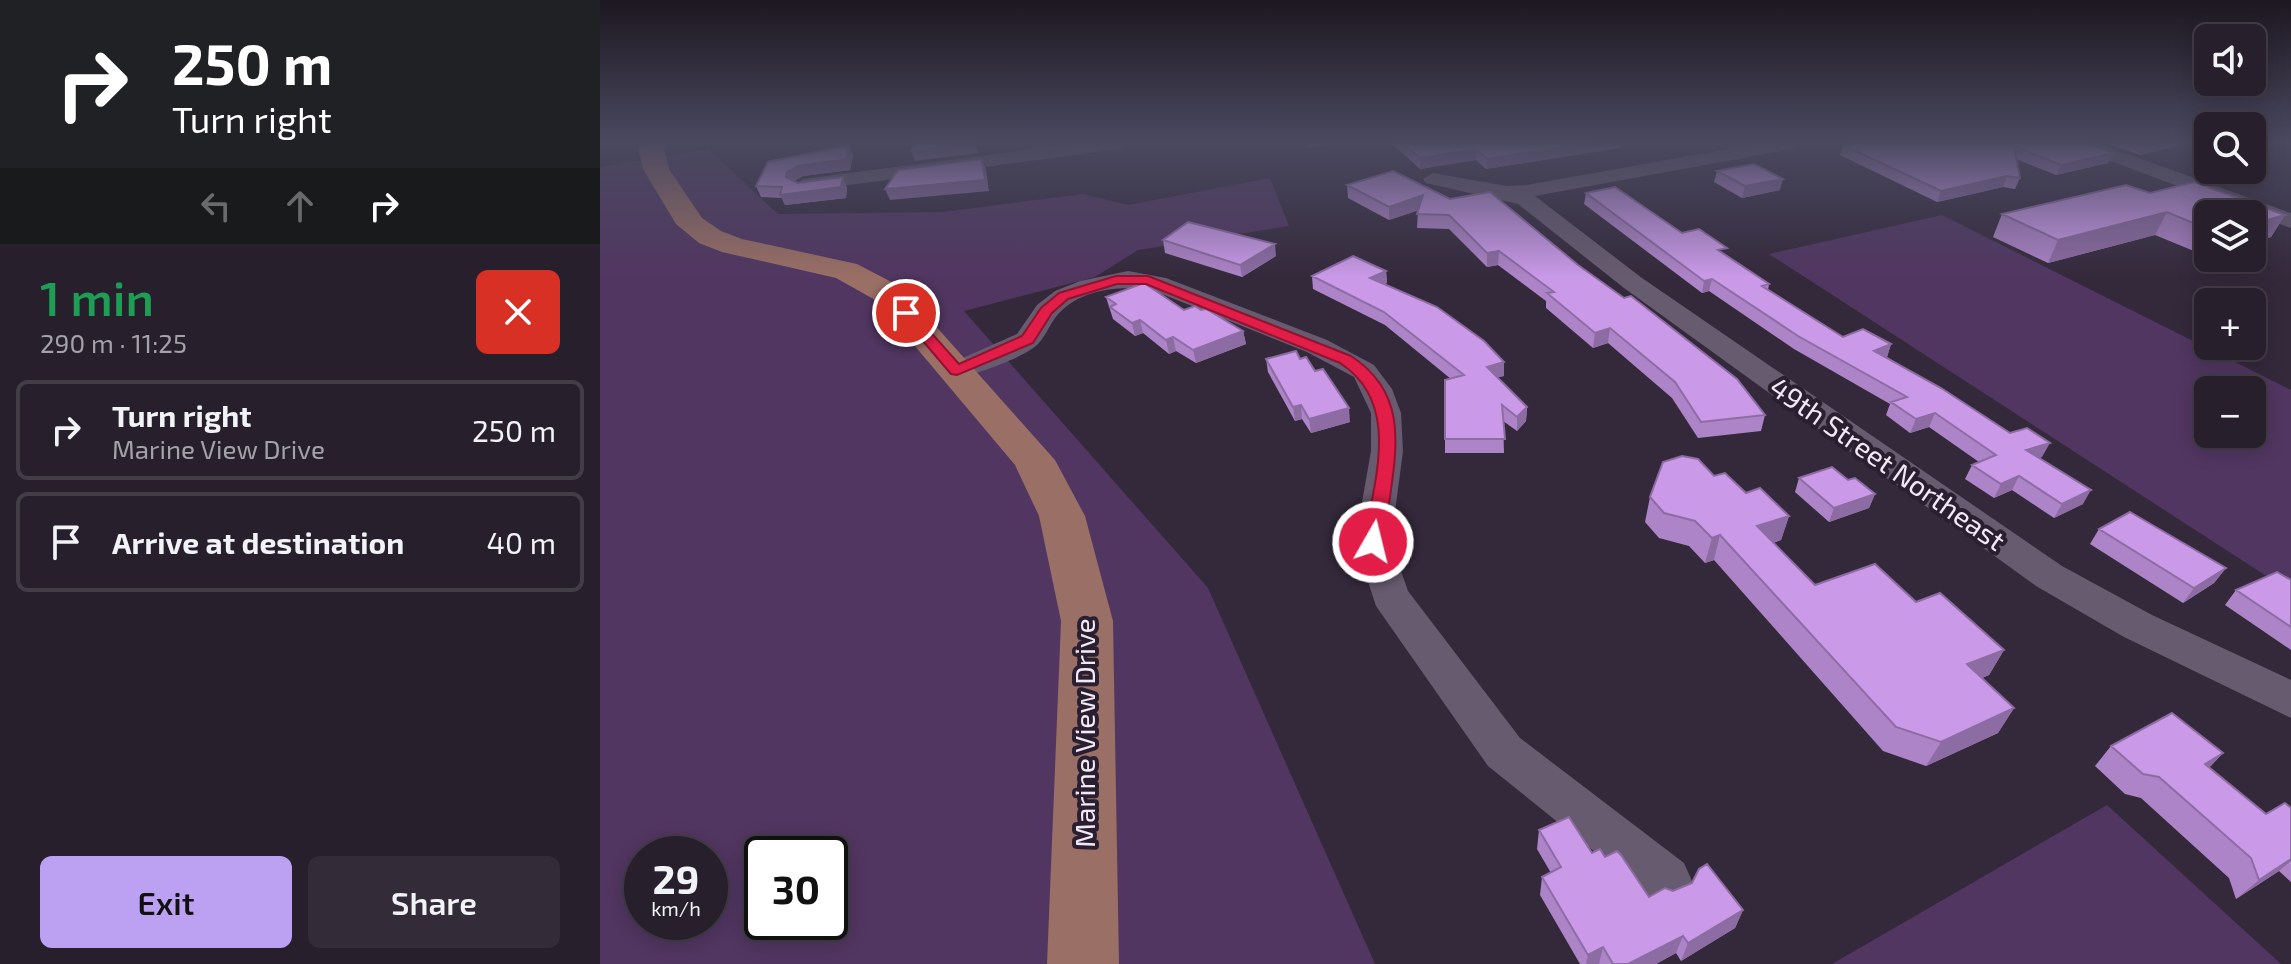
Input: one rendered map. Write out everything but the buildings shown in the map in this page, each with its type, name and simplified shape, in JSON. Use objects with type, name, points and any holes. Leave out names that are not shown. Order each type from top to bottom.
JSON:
[{"type":"main road","name":"Marine View Drive","points":[[668,188],[691,224],[720,242],[821,263],[873,284],[889,294],[1034,460],[1062,516],[1087,621],[1083,964]]},
{"type":"street","points":[[1484,188],[1507,192],[1546,188]]},
{"type":"street","points":[[2202,188],[2291,221]]},
{"type":"street","name":"49th Street Northeast","points":[[1507,192],[1526,199],[1633,283],[2049,576],[2138,626],[2291,700]]},
{"type":"street","points":[[957,371],[1027,340],[1046,311],[1064,296],[1089,286],[1128,279],[1157,283],[1317,346],[1364,371],[1377,389],[1386,413],[1387,451],[1373,542],[1390,596],[1504,752],[1571,807],[1639,856],[1666,881]]},
{"type":"shaded area","points":[[600,188],[750,188],[778,214],[943,212],[1083,194],[1128,205],[1217,188],[1274,188],[1289,226],[1138,250],[1095,277],[964,311],[1208,588],[1375,964],[600,964]]},
{"type":"shaded area","points":[[1942,215],[2194,341],[2194,360],[2231,360],[2263,376],[2194,376],[2194,448],[2266,448],[2266,377],[2291,390],[2291,592],[1769,254]]},
{"type":"shaded area","points":[[2107,805],[2281,964],[1832,964]]},
{"type":"route","points":[[906,313],[957,371],[1027,340],[1046,311],[1064,296],[1116,280],[1148,280],[1345,359],[1364,371],[1377,389],[1386,413],[1387,451],[1373,542]]}]
